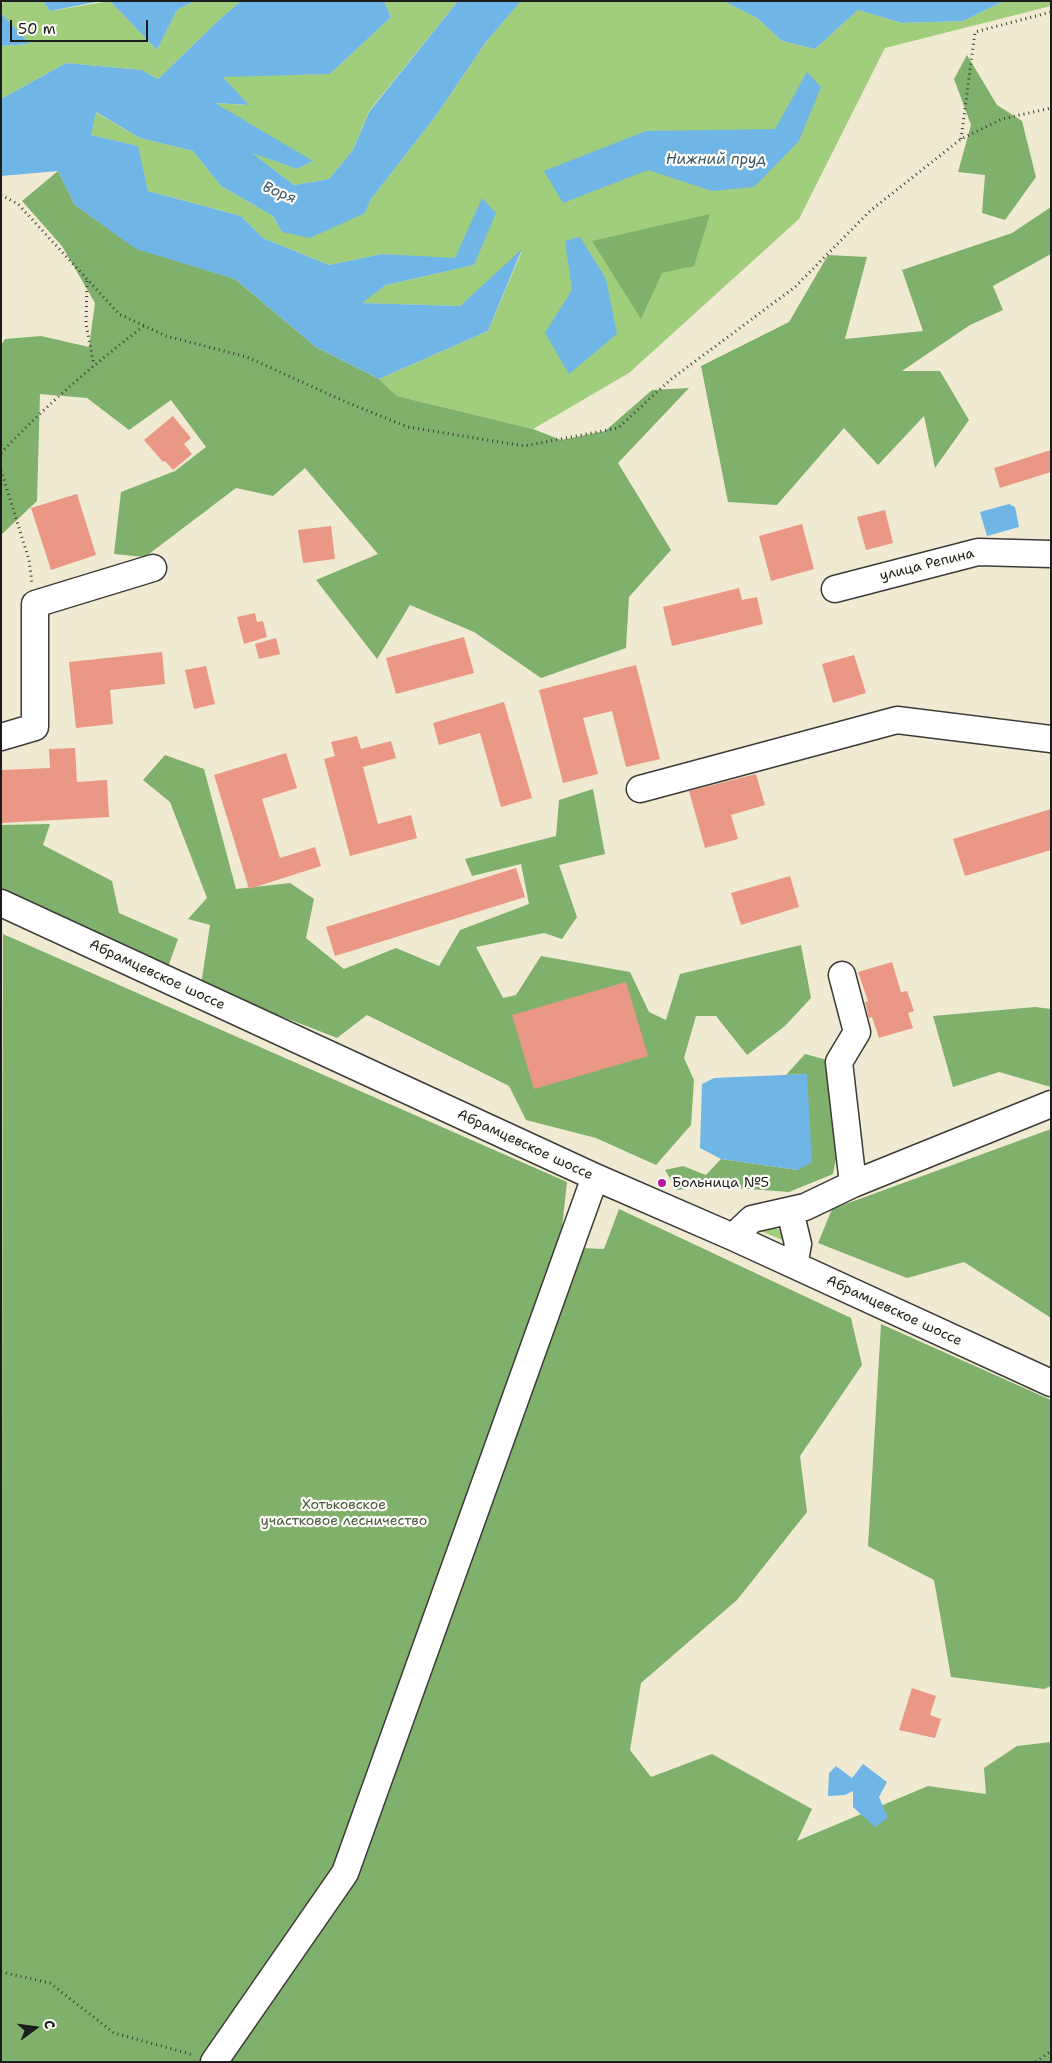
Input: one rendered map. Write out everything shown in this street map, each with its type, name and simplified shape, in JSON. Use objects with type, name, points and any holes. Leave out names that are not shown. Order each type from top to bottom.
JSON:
[{"type":"street","name":"улица Репина","points":[[835,589],[978,552],[1051,554]]},
{"type":"street","points":[[1,737],[35,727],[35,604],[153,568]]},
{"type":"street","points":[[640,789],[897,720],[1051,739]]},
{"type":"street","name":"Абрамцевское шоссе","points":[[1,903],[595,1177],[734,1237],[1051,1383]]},
{"type":"street","points":[[842,974],[857,1032],[839,1062],[853,1184]]},
{"type":"street","points":[[734,1237],[752,1219],[804,1207],[853,1184],[1051,1104]]},
{"type":"street","points":[[207,2060],[345,1873],[595,1177]]},
{"type":"street","points":[[790,1211],[798,1244],[794,1265]]},
{"type":"path","points":[[961,139],[975,32],[1051,12]]},
{"type":"path","points":[[1,195],[18,204],[119,314],[144,326],[166,336],[247,358],[408,427],[524,446],[618,428],[670,380],[795,287],[870,211],[961,139],[1002,119],[1051,108]]},
{"type":"path","points":[[87,280],[86,324],[94,365]]},
{"type":"path","points":[[1,453],[30,422],[94,365],[144,326]]},
{"type":"path","points":[[1,470],[29,560],[35,604]]},
{"type":"path","points":[[1,1972],[50,1983],[114,2033],[186,2052],[207,2060]]},
{"type":"path","points":[[1036,2062],[1051,2051]]},
{"type":"green space","points":[[5,1],[43,1],[50,11],[110,1],[157,50],[177,10],[195,1],[241,1],[158,79],[142,70],[66,63],[1,99],[1,46],[30,44],[1,13],[1,5]]},
{"type":"green space","points":[[384,1],[458,1],[369,111],[353,150],[329,179],[294,185],[250,152],[297,169],[312,161],[213,103],[248,105],[222,76],[330,74],[391,17]]},
{"type":"green space","points":[[521,1],[724,1],[757,18],[782,41],[815,49],[858,10],[902,23],[963,21],[1004,1],[1051,1],[1051,6],[885,48],[799,219],[629,373],[533,429],[397,396],[379,379],[488,331],[522,251],[460,306],[361,303],[386,285],[474,265],[482,199],[455,259],[382,254],[329,265],[263,238],[241,216],[148,191],[137,146],[91,135],[95,112],[140,138],[193,151],[221,186],[273,216],[282,232],[365,213],[371,199],[435,117],[486,42]]},
{"type":"green space","points":[[967,55],[997,105],[1022,121],[1036,177],[1005,220],[982,213],[985,175],[958,172],[971,125],[954,79]]},
{"type":"green space","points":[[58,171],[75,205],[136,248],[235,279],[316,347],[379,379],[397,396],[533,429],[561,440],[605,431],[652,390],[689,388],[618,463],[671,550],[629,597],[626,648],[541,678],[474,632],[410,605],[377,659],[316,580],[378,554],[305,468],[273,496],[236,488],[145,557],[114,554],[121,492],[175,471],[206,447],[171,400],[129,430],[87,398],[40,394],[37,501],[1,535],[1,345],[5,339],[41,336],[89,347],[95,303],[62,246],[22,201]]},
{"type":"green space","points":[[1051,207],[1051,254],[993,286],[1003,310],[970,325],[902,371],[940,371],[969,420],[935,468],[924,416],[878,465],[844,428],[777,505],[728,502],[701,366],[789,322],[828,255],[867,257],[845,339],[923,331],[902,270],[1012,233]]},
{"type":"green space","points":[[710,214],[694,266],[662,273],[641,319],[592,241]]},
{"type":"green space","points":[[165,755],[204,769],[236,889],[290,883],[314,899],[306,938],[344,969],[396,948],[439,966],[460,930],[529,904],[521,864],[472,876],[465,859],[556,836],[559,800],[593,789],[605,854],[559,865],[577,917],[562,939],[544,933],[476,947],[503,998],[516,995],[541,956],[630,972],[649,1012],[666,1020],[680,974],[801,945],[811,998],[785,1026],[747,1055],[716,1016],[696,1016],[684,1058],[694,1080],[691,1125],[656,1165],[596,1138],[526,1120],[509,1086],[367,1015],[337,1038],[201,985],[210,925],[188,919],[207,898],[170,802],[143,780]]},
{"type":"green space","points":[[50,824],[43,845],[112,881],[119,913],[178,939],[168,967],[1,896],[1,825]]},
{"type":"green space","name":"Хотьковское участковое лесничество","points":[[3,934],[567,1182],[560,1247],[604,1249],[619,1209],[851,1318],[862,1365],[800,1456],[807,1512],[737,1600],[641,1683],[630,1750],[651,1777],[712,1754],[812,1809],[797,1841],[928,1786],[986,1794],[984,1768],[1017,1746],[1051,1742],[1051,2062],[1,2062]]},
{"type":"green space","points":[[1035,1007],[1051,1009],[1051,1087],[999,1072],[953,1087],[933,1016]]},
{"type":"green space","points":[[805,1054],[827,1060],[839,1143],[833,1174],[789,1192],[710,1186],[677,1190],[665,1170],[683,1166],[706,1175],[721,1159],[798,1170],[807,1074],[786,1075]]},
{"type":"green space","points":[[1051,1129],[1051,1318],[964,1262],[907,1278],[818,1243],[832,1209]]},
{"type":"green space","points":[[761,1223],[789,1233],[785,1241],[758,1230]]},
{"type":"green space","points":[[881,1324],[1051,1400],[1051,1686],[1044,1689],[951,1677],[934,1580],[868,1546]]},
{"type":"water","points":[[43,1],[101,1],[50,11]]},
{"type":"water","points":[[110,1],[195,1],[177,10],[157,50]]},
{"type":"water","name":"Воря","points":[[241,1],[384,1],[391,17],[330,74],[223,77],[249,105],[215,103],[313,161],[297,169],[252,153],[294,185],[329,179],[353,150],[369,112],[458,1],[521,1],[486,42],[435,117],[371,199],[365,213],[310,238],[282,232],[273,216],[221,186],[193,151],[140,138],[96,112],[91,135],[138,146],[148,191],[241,216],[263,238],[329,265],[382,254],[455,258],[482,198],[496,213],[474,265],[386,285],[362,303],[460,306],[522,249],[488,331],[379,379],[316,347],[235,279],[136,249],[75,205],[58,171],[1,176],[1,99],[66,63],[142,70],[158,79]]},
{"type":"water","points":[[724,1],[1004,1],[963,21],[902,23],[858,10],[815,49],[782,41],[757,18]]},
{"type":"water","points":[[1,13],[30,44],[1,46]]},
{"type":"water","name":"Нижний пруд","points":[[807,72],[821,87],[799,141],[754,187],[712,191],[648,170],[563,203],[544,171],[646,131],[775,129]]},
{"type":"water","points":[[580,237],[606,279],[617,334],[569,374],[545,333],[572,290],[565,241]]},
{"type":"water","points":[[1009,504],[1015,507],[1019,527],[987,536],[980,512]]},
{"type":"water","points":[[807,1074],[812,1162],[798,1170],[721,1159],[700,1148],[702,1084],[714,1078]]},
{"type":"water","points":[[863,1764],[887,1782],[879,1797],[888,1818],[875,1827],[853,1807],[853,1791],[845,1795],[828,1796],[829,1773],[836,1766],[852,1778]]},
{"type":"building","points":[[173,416],[191,438],[184,444],[192,454],[173,470],[165,461],[163,462],[144,440]]},
{"type":"building","points":[[1051,450],[1051,472],[1000,488],[994,468]]},
{"type":"building","points":[[77,494],[96,555],[51,570],[31,508]]},
{"type":"building","points":[[885,510],[893,543],[866,550],[857,517]]},
{"type":"building","points":[[802,524],[814,569],[771,581],[759,536]]},
{"type":"building","points":[[331,526],[335,559],[303,563],[298,530]]},
{"type":"building","points":[[739,588],[742,600],[757,597],[763,624],[672,646],[663,607]]},
{"type":"building","points":[[255,613],[257,622],[263,621],[267,637],[244,644],[237,617]]},
{"type":"building","points":[[464,637],[474,673],[396,694],[386,658]]},
{"type":"building","points":[[276,638],[280,654],[259,659],[255,644]]},
{"type":"building","points":[[162,652],[165,684],[110,690],[113,724],[76,728],[69,662]]},
{"type":"building","points":[[854,655],[866,693],[833,703],[822,664]]},
{"type":"building","points":[[636,665],[660,759],[626,767],[612,711],[583,718],[598,774],[563,783],[539,690]]},
{"type":"building","points":[[206,666],[215,704],[194,709],[185,670]]},
{"type":"building","points":[[504,702],[532,798],[501,807],[480,733],[439,745],[433,723]]},
{"type":"building","points":[[357,736],[361,749],[391,741],[396,758],[363,767],[378,824],[411,815],[417,838],[350,856],[324,759],[335,756],[331,742]]},
{"type":"building","points":[[75,748],[77,782],[107,780],[109,817],[1,823],[1,770],[50,768],[49,749]]},
{"type":"building","points":[[286,753],[297,788],[262,799],[280,858],[315,847],[321,866],[249,889],[214,775]]},
{"type":"building","points":[[756,774],[765,805],[731,815],[738,839],[705,848],[689,791]]},
{"type":"building","points":[[1051,809],[1051,850],[965,876],[953,839]]},
{"type":"building","points":[[516,868],[525,897],[335,956],[326,927]]},
{"type":"building","points":[[790,876],[799,907],[741,925],[731,893]]},
{"type":"building","points":[[892,962],[901,992],[907,991],[914,1011],[908,1013],[913,1028],[879,1038],[872,1017],[869,1018],[865,1002],[868,1001],[858,972]]},
{"type":"building","points":[[626,982],[648,1056],[534,1089],[512,1015]]},
{"type":"building","points":[[912,1688],[936,1696],[930,1715],[941,1719],[935,1738],[899,1730]]},
{"type":"place","name":"Больница №5","points":[[662,1183]]}]
